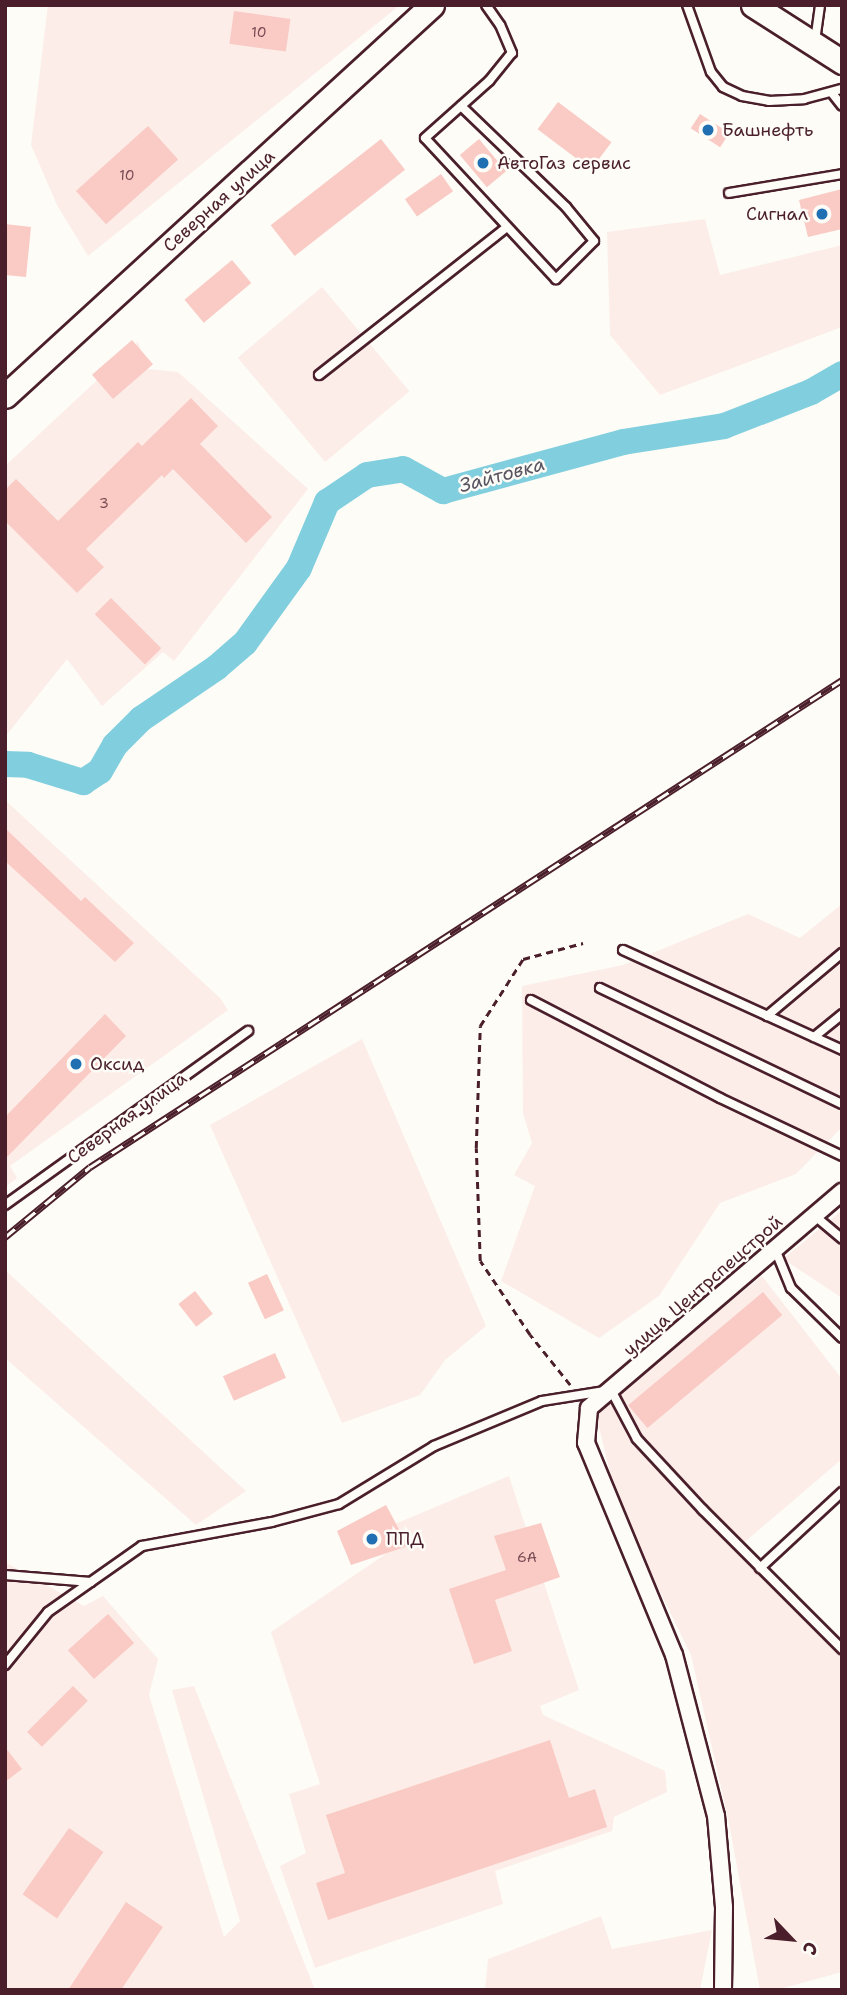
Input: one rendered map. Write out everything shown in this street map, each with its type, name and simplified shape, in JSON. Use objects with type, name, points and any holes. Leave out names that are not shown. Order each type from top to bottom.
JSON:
[{"type":"main road","name":"Северная улица","points":[[6,395],[432,5]]},
{"type":"main road","points":[[753,5],[842,62]]},
{"type":"street","name":"улица Центрспецстрой","points":[[584,1402],[611,1391],[842,1192]]},
{"type":"street","points":[[584,1402],[586,1443],[674,1655],[716,1816],[724,1907],[723,1990]]},
{"type":"lane","points":[[461,106],[566,207],[594,241],[556,279],[425,138],[489,81],[512,53],[500,25],[486,5]]},
{"type":"lane","points":[[687,5],[711,72],[723,87],[742,96],[769,101],[832,93],[842,89]]},
{"type":"lane","points":[[814,44],[820,5]]},
{"type":"lane","points":[[832,93],[842,106]]},
{"type":"lane","points":[[729,193],[842,174]]},
{"type":"lane","points":[[319,375],[507,227]]},
{"type":"lane","points":[[623,950],[842,1050]]},
{"type":"lane","points":[[767,1016],[842,953]]},
{"type":"lane","points":[[600,988],[842,1104]]},
{"type":"lane","points":[[531,1000],[720,1098],[842,1156]]},
{"type":"lane","points":[[814,1037],[842,1014]]},
{"type":"lane","name":"Северная улица","points":[[5,1205],[248,1031]]},
{"type":"lane","points":[[815,1216],[842,1239]]},
{"type":"lane","points":[[775,1249],[791,1288],[842,1338]]},
{"type":"lane","points":[[611,1391],[637,1438],[760,1568],[842,1649]]},
{"type":"lane","points":[[5,1665],[48,1612],[142,1546],[272,1522],[339,1504],[434,1446],[542,1401],[584,1402]]},
{"type":"lane","points":[[760,1568],[842,1492]]},
{"type":"lane","points":[[5,1576],[91,1582]]},
{"type":"path","points":[[583,943],[523,959],[480,1026],[476,1148],[480,1261],[530,1335],[584,1402]]},
{"type":"shaded area","points":[[48,5],[400,5],[88,256],[57,205],[31,145]]},
{"type":"shaded area","points":[[705,219],[720,275],[842,245],[842,327],[660,395],[610,335],[607,232]]},
{"type":"shaded area","points":[[322,287],[409,391],[325,462],[238,358]]},
{"type":"shaded area","points":[[138,342],[148,369],[178,372],[308,489],[174,661],[163,652],[102,706],[67,659],[5,737],[5,466]]},
{"type":"shaded area","points":[[5,800],[220,998],[228,1010],[10,1166],[17,1178],[5,1187]]},
{"type":"shaded area","points":[[842,904],[842,1127],[796,1174],[720,1203],[659,1296],[599,1338],[501,1281],[535,1186],[514,1175],[532,1143],[523,1113],[522,986],[623,965],[748,914],[800,938]]},
{"type":"shaded area","points":[[362,1039],[486,1326],[445,1360],[420,1395],[342,1423],[210,1125]]},
{"type":"shaded area","points":[[842,1210],[842,1298],[783,1259]]},
{"type":"shaded area","points":[[5,1270],[246,1491],[196,1525],[5,1358]]},
{"type":"shaded area","points":[[762,1276],[842,1379],[842,1459],[740,1546],[842,1655],[842,1972],[776,1990],[760,1990],[728,1818],[691,1655],[619,1508],[597,1419],[605,1404]]},
{"type":"shaded area","points":[[509,1476],[579,1690],[540,1706],[543,1715],[665,1771],[667,1792],[614,1817],[612,1831],[495,1871],[503,1904],[315,1968],[280,1866],[306,1853],[289,1794],[320,1784],[271,1632],[390,1551],[383,1529]]},
{"type":"shaded area","points":[[5,1562],[84,1606],[103,1596],[158,1659],[149,1695],[224,1937],[240,1921],[172,1690],[194,1686],[315,1990],[5,1990]]},
{"type":"shaded area","points":[[601,1916],[612,1949],[712,1930],[700,1990],[485,1990],[488,1959]]},
{"type":"building","points":[[234,11],[290,19],[286,52],[229,44]]},
{"type":"building","points":[[558,102],[612,142],[591,169],[538,129]]},
{"type":"building","points":[[700,114],[729,133],[720,147],[691,128]]},
{"type":"building","points":[[148,126],[178,159],[106,224],[76,191]]},
{"type":"building","points":[[381,139],[405,170],[295,256],[271,225]]},
{"type":"building","name":"АвтоГаз сервис","points":[[479,139],[506,171],[487,187],[460,155]]},
{"type":"building","points":[[441,174],[453,191],[417,216],[405,199]]},
{"type":"building","name":"Сигнал","points":[[842,189],[842,229],[808,237],[799,200]]},
{"type":"building","points":[[5,224],[31,227],[26,277],[5,275]]},
{"type":"building","points":[[232,260],[251,283],[204,323],[185,300]]},
{"type":"building","points":[[132,340],[153,364],[113,399],[92,375]]},
{"type":"building","points":[[191,398],[218,426],[200,444],[272,517],[246,543],[173,469],[164,478],[162,475],[86,549],[104,567],[77,593],[5,521],[5,490],[16,479],[58,521],[138,442],[142,446]]},
{"type":"building","points":[[111,598],[161,648],[145,664],[95,614]]},
{"type":"building","points":[[5,828],[81,901],[85,897],[134,943],[115,962],[5,861]]},
{"type":"building","name":"Оксид","points":[[105,1014],[126,1036],[5,1159],[5,1117]]},
{"type":"building","points":[[267,1274],[284,1310],[265,1319],[248,1283]]},
{"type":"building","points":[[195,1291],[213,1314],[196,1327],[178,1304]]},
{"type":"building","points":[[763,1292],[782,1315],[647,1428],[628,1405]]},
{"type":"building","points":[[275,1353],[286,1378],[234,1401],[223,1376]]},
{"type":"building","name":"ППД","points":[[386,1505],[408,1546],[351,1565],[337,1531]]},
{"type":"building","points":[[541,1523],[560,1577],[495,1600],[512,1651],[474,1664],[449,1589],[506,1570],[494,1536]]},
{"type":"building","points":[[108,1614],[134,1643],[94,1679],[68,1650]]},
{"type":"building","points":[[73,1686],[88,1701],[42,1747],[27,1732]]},
{"type":"building","points":[[550,1740],[569,1798],[595,1789],[607,1827],[328,1920],[316,1883],[345,1873],[326,1815]]},
{"type":"building","points":[[5,1747],[22,1769],[5,1782]]},
{"type":"building","points":[[69,1828],[103,1852],[57,1918],[23,1894]]},
{"type":"building","points":[[126,1902],[163,1927],[121,1990],[68,1990]]},
{"type":"waterway","name":"Зайтовка","points":[[5,764],[28,765],[83,782],[100,771],[115,745],[141,719],[216,668],[245,643],[299,568],[327,502],[367,475],[403,469],[443,491],[623,442],[724,426],[811,392],[842,374]]},
{"type":"railway","points":[[5,1237],[90,1167],[842,680]]},
{"type":"place","name":"Башнефть","points":[[708,130]]},
{"type":"place","name":"АвтоГаз сервис","points":[[483,163]]},
{"type":"place","name":"Сигнал","points":[[822,214]]},
{"type":"place","name":"Оксид","points":[[76,1064]]},
{"type":"place","name":"ППД","points":[[372,1539]]}]
